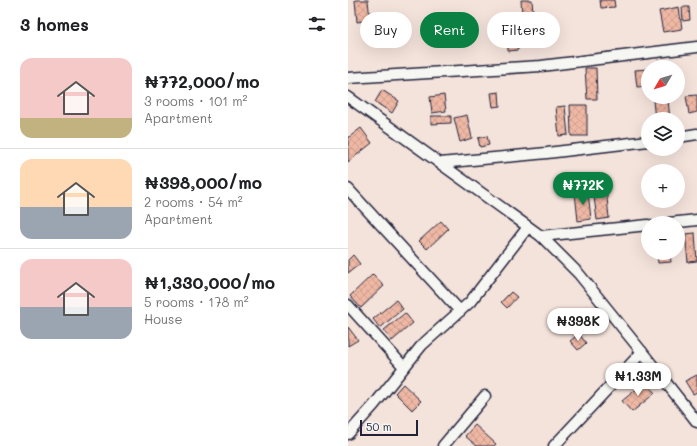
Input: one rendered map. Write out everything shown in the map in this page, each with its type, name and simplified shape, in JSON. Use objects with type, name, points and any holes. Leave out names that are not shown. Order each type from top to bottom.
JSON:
[{"type":"street","points":[[348,78],[541,66],[697,47]]},
{"type":"street","points":[[348,98],[541,236],[579,274],[697,422]]},
{"type":"street","points":[[685,136],[697,134]]},
{"type":"street","points":[[440,163],[547,153],[641,142]]},
{"type":"street","points":[[348,189],[460,311]]},
{"type":"street","points":[[685,221],[697,220]]},
{"type":"street","points":[[350,428],[422,345],[470,302],[528,226]]},
{"type":"street","points":[[541,236],[641,226]]},
{"type":"street","points":[[348,305],[404,367]]},
{"type":"street","points":[[554,446],[642,352]]},
{"type":"street","points":[[443,446],[485,396]]},
{"type":"building","points":[[355,0],[368,0],[369,12],[360,12],[360,22],[357,22]]},
{"type":"building","points":[[521,0],[532,0],[533,12],[522,12]]},
{"type":"building","points":[[600,0],[614,0],[615,7],[601,8]]},
{"type":"building","points":[[679,7],[682,29],[663,32],[659,11]]},
{"type":"building","points":[[682,7],[689,7],[690,20],[683,21]]},
{"type":"building","points":[[508,48],[518,48],[518,50],[508,51]]},
{"type":"building","points":[[585,68],[596,68],[597,99],[587,99]]},
{"type":"building","points":[[635,70],[641,70],[641,87],[637,87]]},
{"type":"building","points":[[382,90],[399,101],[392,113],[375,102]]},
{"type":"building","points":[[499,92],[500,106],[493,107],[491,93]]},
{"type":"building","points":[[444,95],[446,111],[432,113],[430,97]]},
{"type":"building","points":[[697,95],[697,112],[689,114],[686,96]]},
{"type":"building","points":[[653,104],[668,104],[669,112],[654,112]]},
{"type":"building","points":[[570,105],[587,105],[587,136],[571,136]]},
{"type":"building","points":[[565,106],[568,135],[559,136],[556,107]]},
{"type":"building","points":[[467,115],[472,138],[460,142],[454,118]]},
{"type":"building","points":[[431,116],[451,116],[451,123],[431,124]]},
{"type":"building","points":[[361,128],[372,143],[348,162],[348,138]]},
{"type":"building","points":[[487,136],[489,145],[480,147],[478,138]]},
{"type":"building","points":[[606,187],[609,218],[597,220],[593,189]]},
{"type":"building","points":[[588,192],[591,219],[578,221],[575,193]]},
{"type":"building","points":[[441,221],[448,229],[427,249],[419,241]]},
{"type":"building","points":[[695,233],[697,261],[688,262],[685,234]]},
{"type":"building","points":[[353,255],[360,264],[348,273],[348,260]]},
{"type":"building","points":[[658,260],[671,260],[671,262],[658,263]]},
{"type":"building","points":[[373,274],[384,286],[361,308],[350,296]]},
{"type":"building","points":[[511,292],[517,297],[507,308],[501,302]]},
{"type":"building","points":[[396,300],[403,309],[380,328],[373,319]]},
{"type":"building","points":[[405,313],[413,323],[392,341],[384,330]]},
{"type":"building","points":[[348,327],[358,340],[348,346]]},
{"type":"building","points":[[579,334],[586,343],[578,350],[570,341]]},
{"type":"building","points":[[697,375],[697,392],[693,394],[685,381]]},
{"type":"building","points":[[645,382],[655,393],[632,412],[622,401]]},
{"type":"building","points":[[403,384],[421,401],[412,410],[395,393]]},
{"type":"building","points":[[475,425],[496,444],[494,446],[477,446],[465,436]]}]
